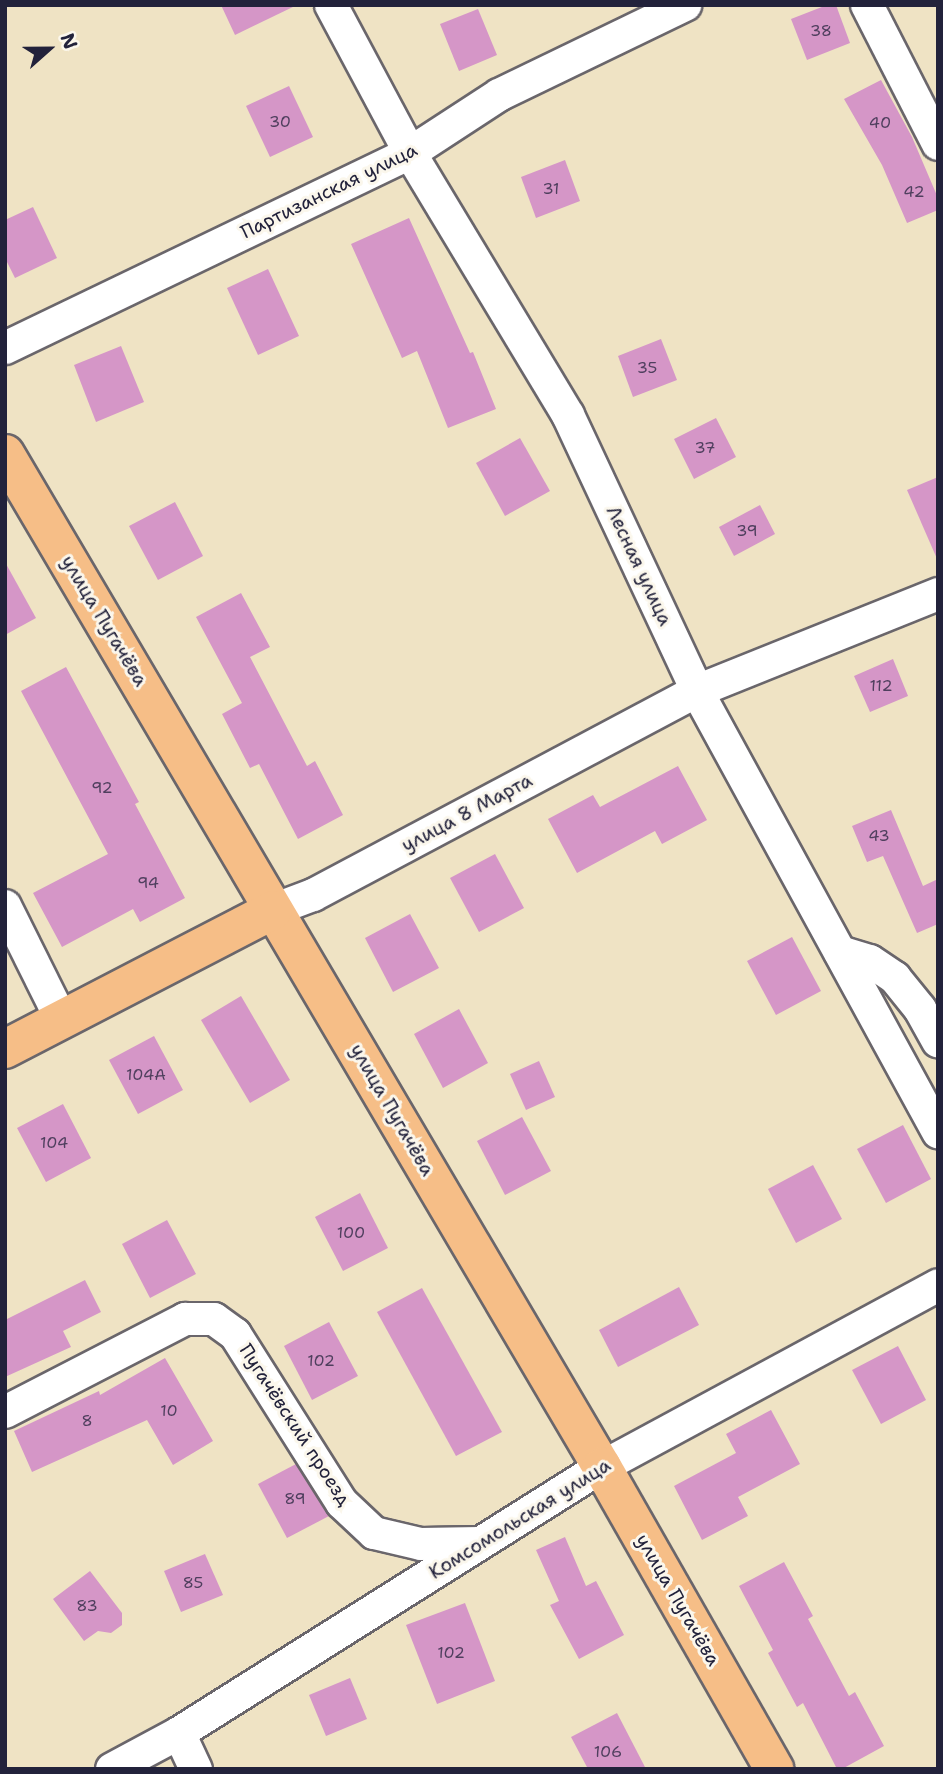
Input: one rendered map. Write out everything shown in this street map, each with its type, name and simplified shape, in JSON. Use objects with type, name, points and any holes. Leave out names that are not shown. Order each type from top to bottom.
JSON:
[{"type":"main road","name":"улица Пугачёва","points":[[5,454],[602,1467],[774,1769]]},
{"type":"main road","name":"улица 8 Марта","points":[[5,1049],[274,910]]},
{"type":"street","name":"Лесная улица","points":[[331,5],[410,153],[568,415],[697,691],[938,1132]]},
{"type":"street","name":"Партизанская улица","points":[[5,348],[410,153],[499,95],[685,5]]},
{"type":"street","points":[[867,5],[938,144]]},
{"type":"street","name":"улица 8 Марта","points":[[274,910],[313,895],[697,691],[938,594]]},
{"type":"street","points":[[5,906],[62,1021]]},
{"type":"street","points":[[839,952],[870,961],[895,978],[920,1009],[938,1041]]},
{"type":"street","name":"Комсомольская улица","points":[[112,1769],[179,1733],[602,1467],[938,1285]]},
{"type":"street","name":"Пугачёвский проезд","points":[[5,1412],[185,1319],[214,1318],[235,1334],[342,1503],[374,1533],[421,1544],[479,1543]]},
{"type":"street","points":[[179,1733],[196,1769]]},
{"type":"building","points":[[221,5],[297,5],[235,35]]},
{"type":"building","points":[[827,5],[836,5],[850,43],[807,60],[791,19]]},
{"type":"building","points":[[478,9],[497,55],[459,71],[440,24]]},
{"type":"building","points":[[881,80],[912,137],[938,198],[938,210],[907,223],[882,165],[844,99]]},
{"type":"building","points":[[289,86],[313,137],[270,157],[246,106]]},
{"type":"building","points":[[565,160],[580,201],[536,218],[521,177]]},
{"type":"building","points":[[33,207],[57,258],[15,278],[5,258],[5,220]]},
{"type":"building","points":[[409,218],[470,353],[473,352],[496,409],[448,428],[417,351],[402,358],[351,244]]},
{"type":"building","points":[[268,269],[299,336],[258,355],[227,288]]},
{"type":"building","points":[[661,339],[677,380],[633,397],[618,356]]},
{"type":"building","points":[[121,346],[144,402],[96,422],[74,365]]},
{"type":"building","points":[[716,418],[736,457],[694,479],[674,439]]},
{"type":"building","points":[[520,438],[550,491],[505,516],[476,463]]},
{"type":"building","points":[[938,477],[938,561],[907,490]]},
{"type":"building","points":[[175,502],[203,556],[158,580],[129,526]]},
{"type":"building","points":[[760,505],[775,534],[734,556],[719,527]]},
{"type":"building","points":[[5,562],[36,618],[5,635]]},
{"type":"building","points":[[241,593],[270,647],[250,657],[307,766],[315,761],[343,815],[298,839],[259,764],[250,768],[222,714],[242,703],[196,617]]},
{"type":"building","points":[[893,659],[908,696],[870,712],[854,676]]},
{"type":"building","points":[[66,667],[139,802],[135,804],[185,898],[140,922],[133,909],[62,947],[33,893],[108,854],[21,691]]},
{"type":"building","points":[[678,766],[707,820],[662,844],[655,831],[577,873],[548,819],[593,795],[600,807]]},
{"type":"building","points":[[891,810],[923,886],[938,879],[938,924],[917,933],[883,856],[867,862],[852,826]]},
{"type":"building","points":[[495,854],[524,908],[479,932],[450,878]]},
{"type":"building","points":[[410,914],[439,968],[393,992],[365,938]]},
{"type":"building","points":[[792,937],[821,991],[776,1015],[747,961]]},
{"type":"building","points":[[241,996],[290,1080],[250,1103],[201,1020]]},
{"type":"building","points":[[459,1009],[488,1063],[443,1088],[414,1034]]},
{"type":"building","points":[[154,1036],[183,1090],[138,1114],[109,1060]]},
{"type":"building","points":[[539,1061],[555,1097],[526,1110],[510,1074]]},
{"type":"building","points":[[63,1104],[91,1158],[46,1182],[17,1128]]},
{"type":"building","points":[[522,1117],[551,1171],[505,1195],[477,1141]]},
{"type":"building","points":[[903,1125],[931,1179],[886,1203],[857,1149]]},
{"type":"building","points":[[813,1165],[842,1219],[796,1243],[768,1189]]},
{"type":"building","points":[[360,1193],[388,1248],[343,1271],[315,1217]]},
{"type":"building","points":[[167,1220],[196,1274],[150,1298],[122,1244]]},
{"type":"building","points":[[85,1280],[101,1312],[63,1331],[71,1347],[5,1377],[5,1320]]},
{"type":"building","points":[[679,1287],[699,1325],[618,1367],[599,1330]]},
{"type":"building","points":[[422,1288],[502,1432],[456,1456],[377,1312]]},
{"type":"building","points":[[329,1322],[358,1376],[312,1400],[284,1346]]},
{"type":"building","points":[[898,1346],[926,1400],[881,1424],[852,1370]]},
{"type":"building","points":[[165,1358],[213,1441],[173,1465],[147,1420],[32,1472],[14,1431],[99,1391],[100,1395]]},
{"type":"building","points":[[771,1410],[800,1464],[738,1497],[748,1516],[702,1540],[674,1486],[736,1453],[726,1434]]},
{"type":"building","points":[[296,1464],[329,1516],[287,1538],[258,1484]]},
{"type":"building","points":[[565,1537],[586,1586],[596,1581],[624,1635],[579,1659],[550,1605],[559,1601],[536,1550]]},
{"type":"building","points":[[205,1554],[223,1595],[181,1612],[164,1571]]},
{"type":"building","points":[[784,1562],[813,1616],[808,1619],[849,1696],[855,1692],[884,1746],[842,1769],[837,1769],[803,1703],[797,1707],[768,1653],[773,1650],[739,1586]]},
{"type":"building","points":[[90,1571],[122,1613],[122,1625],[111,1633],[98,1631],[84,1641],[53,1599]]},
{"type":"building","points":[[465,1603],[495,1681],[437,1704],[406,1625]]},
{"type":"building","points":[[350,1678],[367,1719],[326,1736],[309,1695]]},
{"type":"building","points":[[617,1713],[646,1769],[588,1769],[571,1737]]}]
